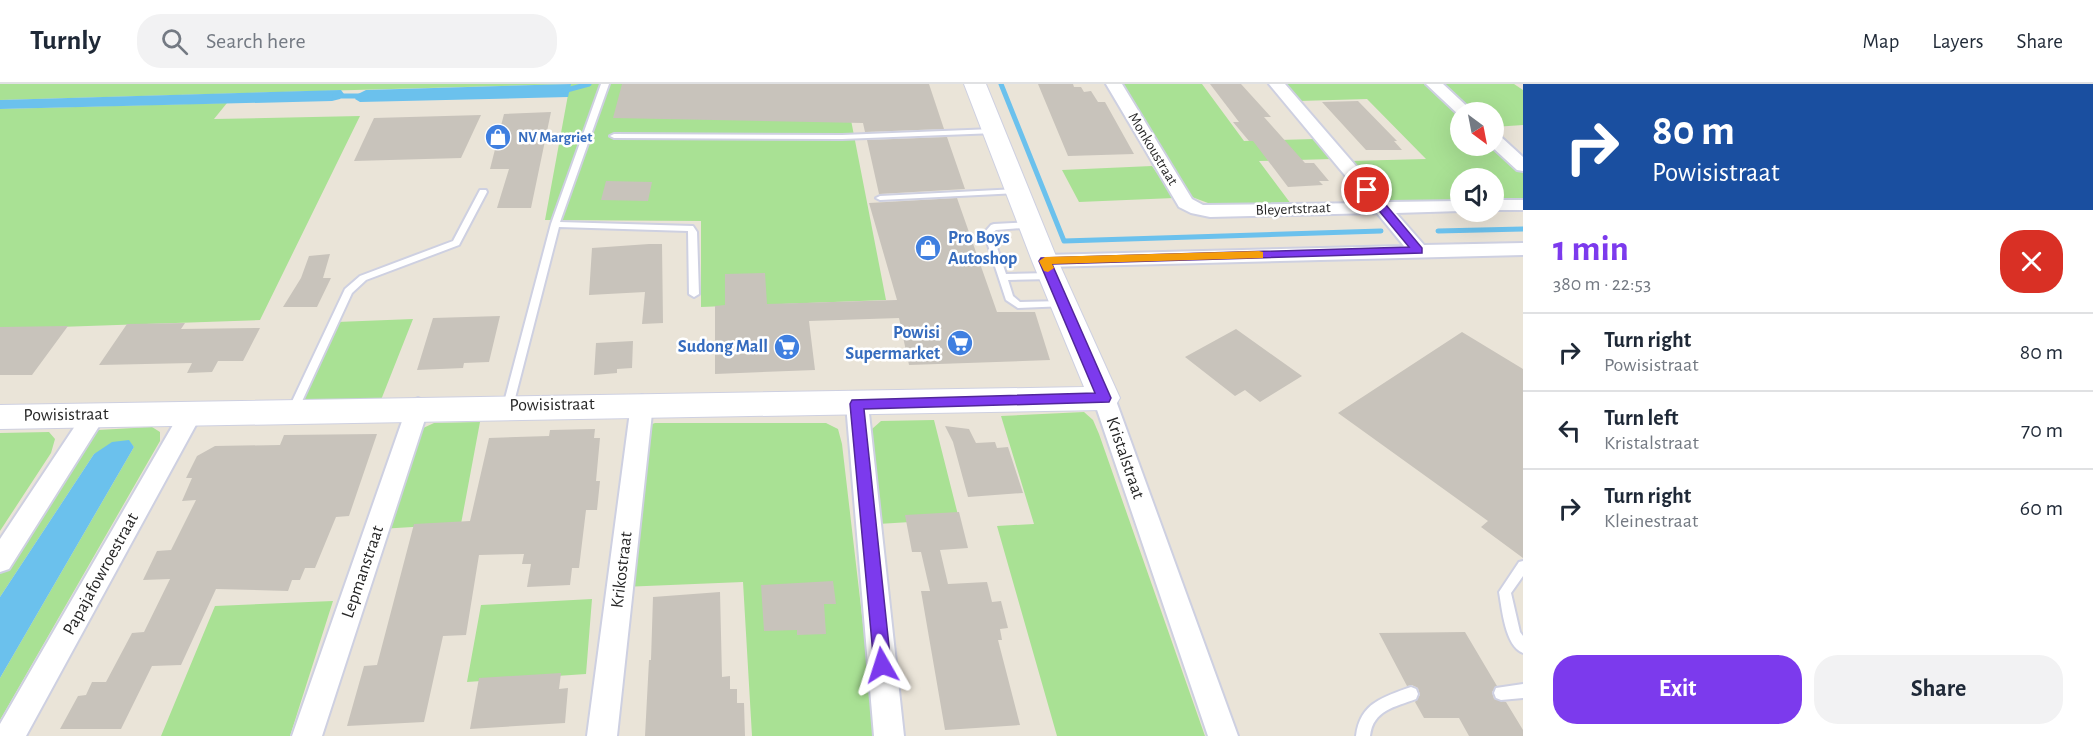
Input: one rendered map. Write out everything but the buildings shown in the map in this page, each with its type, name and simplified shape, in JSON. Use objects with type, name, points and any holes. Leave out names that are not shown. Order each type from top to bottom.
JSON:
[{"type":"street","name":"Kristalstraat","points":[[975,84],[1048,268],[1104,398],[1223,736]]},
{"type":"street","name":"Monkoustraat","points":[[1114,84],[1185,203],[1197,209]]},
{"type":"street","points":[[1277,84],[1418,250]]},
{"type":"street","points":[[1434,84],[1454,102]]},
{"type":"street","points":[[1504,148],[1523,166]]},
{"type":"street","points":[[1504,206],[1523,205]]},
{"type":"street","name":"Bleyertstraat","points":[[1197,209],[1210,212],[1450,206]]},
{"type":"street","points":[[1048,268],[1418,250],[1523,249]]},
{"type":"street","name":"Powisistraat","points":[[0,417],[418,407],[857,404],[1104,398]]},
{"type":"street","name":"Krikostraat","points":[[602,736],[642,404]]},
{"type":"street","points":[[857,404],[889,736]]},
{"type":"street","name":"Lepmanstraat","points":[[307,736],[418,407]]},
{"type":"street","name":"Papajafowroestraat","points":[[10,736],[192,412]]},
{"type":"street","points":[[0,561],[95,414]]},
{"type":"lane","points":[[508,406],[555,224],[605,84]]},
{"type":"lane","points":[[614,136],[842,137],[993,131]]},
{"type":"lane","points":[[880,198],[1018,191]]},
{"type":"lane","points":[[293,410],[353,284],[456,243],[483,192]]},
{"type":"lane","points":[[555,224],[690,228],[693,231],[694,294]]},
{"type":"lane","points":[[1031,225],[989,229],[988,233],[1009,298],[1018,305],[1063,304]]},
{"type":"lane","points":[[1003,277],[1048,268]]},
{"type":"lane","points":[[1523,566],[1505,592],[1514,634],[1523,647]]},
{"type":"lane","points":[[1501,693],[1523,691]]},
{"type":"lane","points":[[1363,736],[1363,724],[1372,710],[1411,694]]},
{"type":"green space","points":[[0,84],[570,84],[0,100]]},
{"type":"green space","points":[[570,84],[844,84],[886,300],[701,307],[701,221],[545,220]]},
{"type":"green space","points":[[1122,84],[1202,84],[1244,141],[1314,139],[1332,159],[1259,161],[1291,204],[1216,206],[1192,197],[1184,191]]},
{"type":"green space","points":[[1284,84],[1431,84],[1451,102],[1450,156],[1504,156],[1504,153],[1523,167],[1523,199],[1504,200],[1504,168],[1450,168],[1450,201],[1402,202],[1385,198],[1370,186],[1349,161],[1426,159],[1367,99],[1299,101]]},
{"type":"green space","points":[[1443,84],[1514,84],[1523,90],[1523,125],[1504,126],[1504,102],[1464,102]]},
{"type":"green space","points":[[227,103],[214,119],[360,116],[260,320],[0,329],[0,109]]},
{"type":"green space","points":[[1152,166],[1174,198],[1079,202],[1062,170]]},
{"type":"green space","points":[[413,319],[379,405],[300,401],[337,322]]},
{"type":"green space","points":[[1084,412],[1093,420],[1099,434],[1205,736],[1057,736],[997,526],[1034,524],[1001,416]]},
{"type":"green space","points":[[934,420],[959,519],[878,524],[866,441],[872,429],[881,421]]},
{"type":"green space","points":[[480,422],[461,524],[380,529],[421,429],[434,423]]},
{"type":"green space","points":[[655,423],[826,423],[838,429],[842,444],[876,736],[752,736],[743,582],[622,587],[643,427]]},
{"type":"green space","points":[[152,427],[160,432],[160,441],[0,720],[0,678],[134,447],[129,441],[94,454],[0,597],[0,566],[86,436],[98,430]]},
{"type":"green space","points":[[49,432],[55,439],[51,453],[0,531],[0,433]]},
{"type":"green space","points":[[592,599],[586,674],[467,682],[481,605]]},
{"type":"green space","points":[[333,601],[290,736],[161,736],[215,606]]},
{"type":"water","points":[[571,84],[568,97],[360,102],[355,99],[358,94],[366,90]]},
{"type":"water","points":[[341,90],[344,94],[340,99],[332,101],[0,109],[0,100]]},
{"type":"water","points":[[129,440],[134,447],[0,678],[0,597],[94,454],[112,442]]},
{"type":"waterway","points":[[563,91],[589,84]]},
{"type":"waterway","points":[[1001,84],[1064,241],[1381,231]]},
{"type":"waterway","points":[[335,96],[366,96]]},
{"type":"waterway","points":[[1438,231],[1523,229]]},
{"type":"slow traffic","points":[[1048,268],[1045,261],[1259,255]]},
{"type":"place","name":"NV Margriet","points":[[498,137]]},
{"type":"place","name":"Pro Boys Autoshop","points":[[928,248]]},
{"type":"place","name":"Powisi Supermarket","points":[[960,343]]},
{"type":"place","name":"Sudong Mall","points":[[787,347]]},
{"type":"route","points":[[882,665],[857,404],[1104,398],[1045,261],[1418,250],[1367,190]]}]
